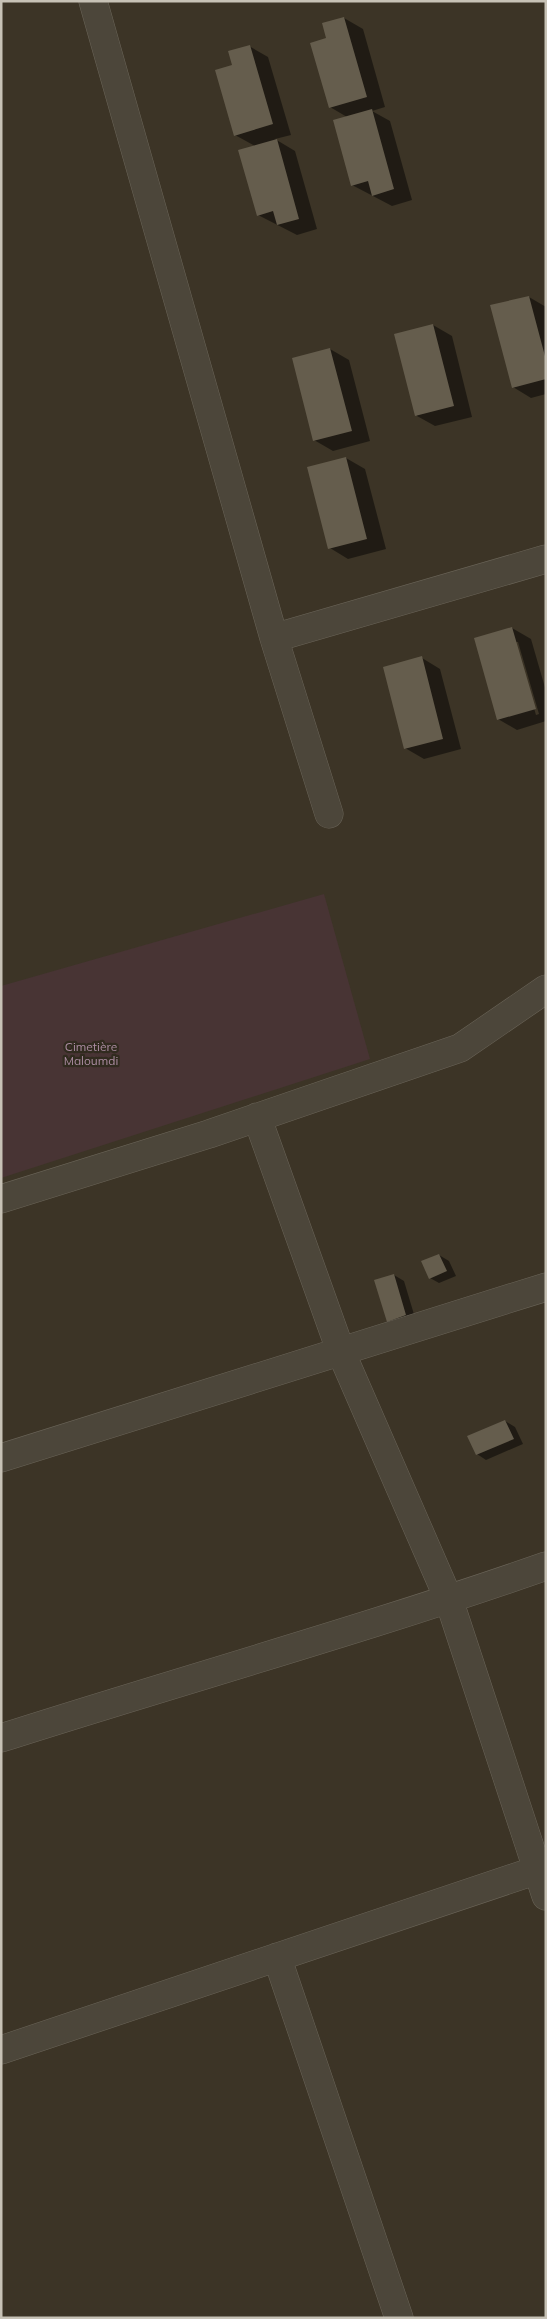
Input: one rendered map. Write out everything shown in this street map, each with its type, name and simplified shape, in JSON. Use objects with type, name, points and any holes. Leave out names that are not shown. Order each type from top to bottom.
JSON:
[{"type":"street","points":[[93,1],[274,638],[329,814]]},
{"type":"street","points":[[274,638],[546,559]]},
{"type":"street","points":[[1,1199],[257,1117],[460,1048],[546,989]]},
{"type":"street","points":[[257,1117],[341,1352],[449,1600],[542,1868],[546,1896]]},
{"type":"street","points":[[1,1458],[545,1288]]},
{"type":"street","points":[[1,1738],[169,1684],[449,1600],[546,1566]]},
{"type":"street","points":[[1,2050],[542,1868]]},
{"type":"street","points":[[277,1957],[398,2318]]},
{"type":"green space","name":"Cimetière Maloumdi","points":[[324,894],[370,1059],[1,1178],[1,986]]},
{"type":"building","points":[[344,17],[367,97],[329,108],[310,43],[326,38],[322,23]]},
{"type":"building","points":[[250,45],[273,124],[234,136],[215,70],[232,65],[228,51]]},
{"type":"building","points":[[372,109],[394,189],[372,196],[368,181],[351,186],[333,120]]},
{"type":"building","points":[[277,139],[299,219],[277,225],[273,211],[257,216],[238,150]]},
{"type":"building","points":[[529,296],[546,360],[546,379],[512,388],[490,305]]},
{"type":"building","points":[[433,324],[454,406],[415,416],[394,334]]},
{"type":"building","points":[[330,348],[352,431],[313,441],[292,358]]},
{"type":"building","points":[[346,457],[367,539],[328,549],[307,467]]},
{"type":"building","points":[[512,627],[536,709],[497,720],[474,638]]},
{"type":"building","points":[[422,656],[443,739],[404,749],[383,667]]},
{"type":"building","points":[[439,1254],[447,1271],[429,1279],[421,1261]]},
{"type":"building","points":[[394,1274],[406,1315],[387,1322],[374,1280]]},
{"type":"building","points":[[505,1420],[514,1439],[476,1455],[467,1436]]}]
